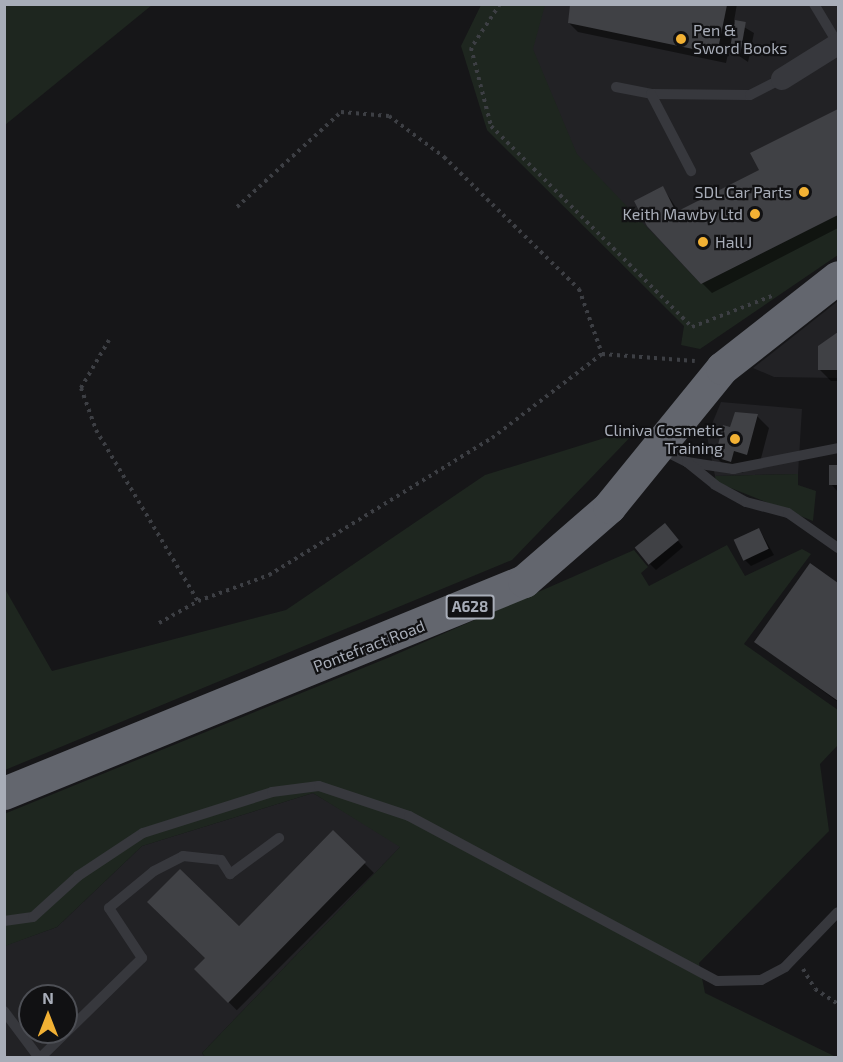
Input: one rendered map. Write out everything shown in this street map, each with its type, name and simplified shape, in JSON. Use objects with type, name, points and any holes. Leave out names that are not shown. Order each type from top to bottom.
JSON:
[{"type":"highway","name":"Pontefract Road","points":[[4,793],[515,586],[569,548],[658,448],[722,368],[799,304],[838,277]]},
{"type":"street","points":[[782,79],[838,44]]},
{"type":"lane","points":[[814,4],[838,44]]},
{"type":"lane","points":[[616,87],[651,94],[750,95],[782,79]]},
{"type":"lane","points":[[651,94],[691,171]]},
{"type":"lane","points":[[658,448],[687,462],[715,485],[746,502],[788,513],[838,548]]},
{"type":"lane","points":[[687,462],[733,469],[838,448]]},
{"type":"lane","points":[[4,921],[33,916],[78,876],[143,833],[272,792],[319,786],[409,816],[717,981],[761,980],[784,967],[838,912]]},
{"type":"lane","points":[[4,1011],[39,1058],[142,958],[109,908],[154,871],[183,856],[221,860],[230,874],[279,838]]},
{"type":"path","points":[[500,4],[471,48],[491,126],[692,327],[767,294],[799,304]]},
{"type":"path","points":[[237,207],[340,112],[389,116],[444,157],[579,289],[602,354]]},
{"type":"path","points":[[109,340],[81,388],[88,409],[198,601]]},
{"type":"path","points":[[159,623],[198,601],[279,569],[492,438],[602,354],[722,368]]},
{"type":"path","points":[[784,967],[808,969],[815,989],[838,1004]]},
{"type":"shaded area","points":[[5,4],[152,4],[152,5],[5,125]]},
{"type":"shaded area","points":[[481,5],[545,5],[533,49],[577,154],[701,284],[838,215],[838,255],[700,349],[681,345],[684,326],[487,130],[461,46]]},
{"type":"shaded area","points":[[541,5],[838,5],[838,247],[717,310],[561,158],[505,53]]},
{"type":"shaded area","points":[[838,301],[838,378],[774,377],[753,368]]},
{"type":"shaded area","points":[[721,402],[802,409],[798,474],[715,476],[707,436]]},
{"type":"shaded area","points":[[640,427],[512,560],[5,770],[5,589],[52,671],[286,610],[485,475]]},
{"type":"shaded area","points":[[798,474],[798,485],[816,491],[813,521],[716,482],[715,476]]},
{"type":"shaded area","points":[[727,545],[745,576],[802,549],[811,554],[744,644],[838,710],[838,745],[820,764],[829,831],[699,963],[705,993],[836,1057],[205,1057],[202,1053],[400,847],[313,793],[142,846],[57,927],[5,946],[4,814],[390,657],[634,550],[648,567],[641,573],[649,586]]},
{"type":"shaded area","points":[[313,793],[401,846],[202,1053],[205,1057],[5,1057],[4,946],[57,927],[142,846]]},
{"type":"building","name":"Pen & Sword Books","points":[[570,5],[727,5],[717,54],[568,23]]},
{"type":"building","points":[[735,20],[746,22],[740,53],[729,52]]},
{"type":"building","points":[[838,109],[838,215],[701,284],[647,226],[634,201],[663,186],[676,212],[759,170],[750,153]]},
{"type":"building","points":[[838,332],[838,370],[818,370],[818,346]]},
{"type":"building","name":"Cliniva Cosmetic Training","points":[[735,412],[758,414],[747,455],[734,451],[731,462],[715,457],[723,425],[730,427]]},
{"type":"building","points":[[829,465],[838,465],[838,485],[829,485]]},
{"type":"building","points":[[665,523],[679,540],[649,565],[635,548]]},
{"type":"building","points":[[759,528],[769,549],[743,561],[734,540]]},
{"type":"building","points":[[810,563],[838,583],[838,701],[754,642]]},
{"type":"building","points":[[333,830],[366,862],[228,1003],[194,969],[205,958],[147,902],[180,869],[239,926]]},
{"type":"place","name":"Pen & Sword Books","points":[[681,39]]},
{"type":"place","name":"SDL Car Parts","points":[[804,192]]},
{"type":"place","name":"Keith Mawby Ltd","points":[[755,214]]},
{"type":"place","name":"Hall J","points":[[703,242]]},
{"type":"place","name":"Cliniva Cosmetic Training","points":[[735,439]]}]
